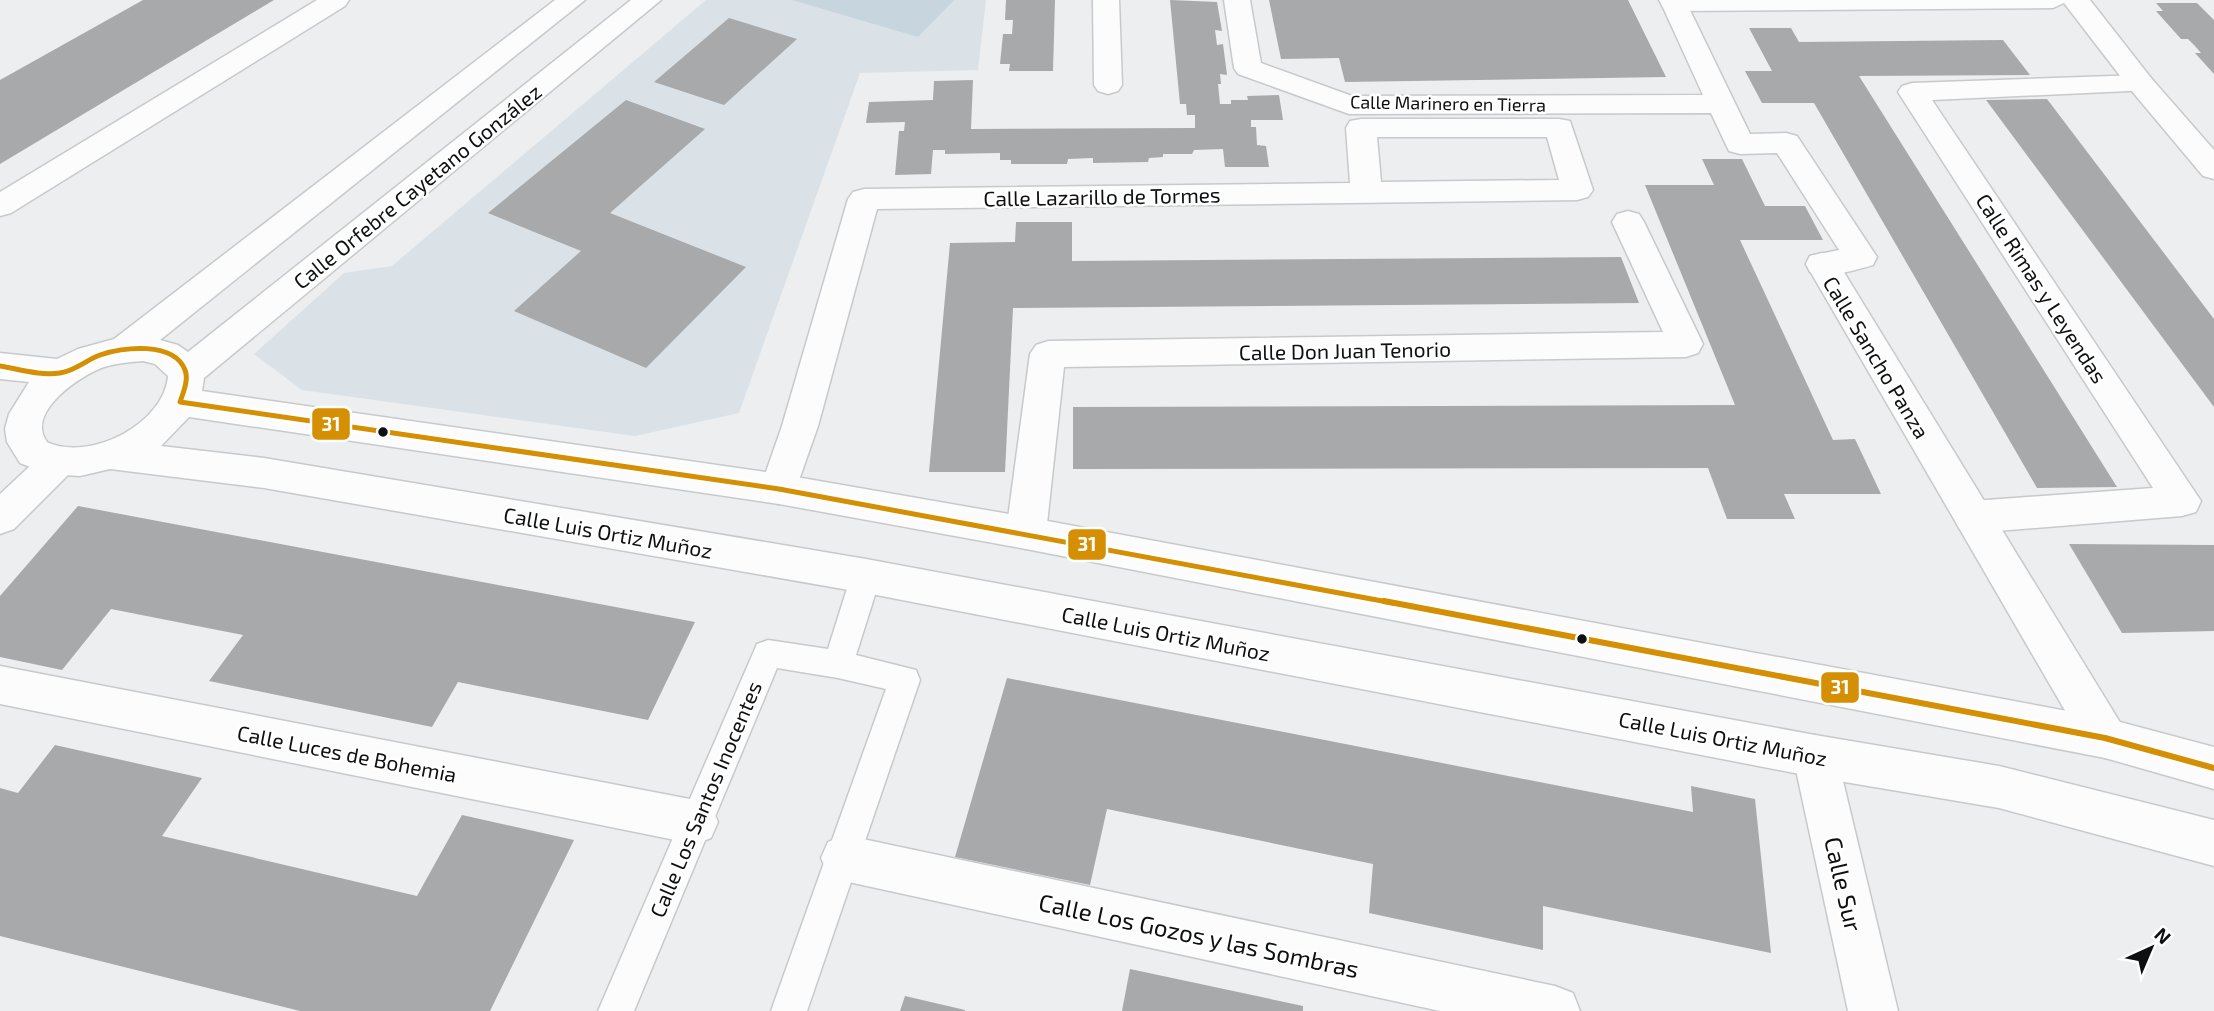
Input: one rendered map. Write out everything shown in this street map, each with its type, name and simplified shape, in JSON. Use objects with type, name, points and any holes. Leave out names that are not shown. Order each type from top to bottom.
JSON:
[{"type":"street","points":[[0,206],[336,0]]},
{"type":"street","points":[[125,349],[572,0]]},
{"type":"street","name":"Calle Orfebre Cayetano González","points":[[111,454],[138,442],[162,426],[183,387],[648,0]]},
{"type":"street","points":[[1106,0],[1108,85]]},
{"type":"street","name":"Calle Marinero en Tierra","points":[[1237,0],[1248,68],[1349,105],[1722,104]]},
{"type":"street","points":[[1673,2],[2053,0]]},
{"type":"street","points":[[2076,0],[2141,84],[2214,169]]},
{"type":"street","name":"Calle Sancho Panza","points":[[1673,2],[1740,144],[1786,143],[1861,257],[1822,264],[2105,738]]},
{"type":"street","name":"Calle Rimas y Leyendas","points":[[1973,517],[2182,501],[1912,92],[2141,84]]},
{"type":"street","name":"Calle Lazarillo de Tormes","points":[[779,489],[800,426],[864,199],[1366,193],[1577,190],[1559,128],[1361,128],[1366,193]]},
{"type":"street","name":"Calle Don Juan Tenorio","points":[[1026,533],[1048,355],[1686,344],[1628,222]]},
{"type":"street","points":[[111,454],[83,461],[58,462],[38,456],[25,446],[12,414],[62,373],[83,362],[125,349],[143,348],[171,355],[181,363],[183,387],[1026,533],[2105,738],[2214,768]]},
{"type":"street","points":[[0,366],[62,373]]},
{"type":"street","name":"Calle Luis Ortiz Muñoz","points":[[111,454],[264,473],[866,576],[1815,756],[1999,787],[2214,843]]},
{"type":"street","points":[[0,518],[58,462]]},
{"type":"street","name":"Calle Luces de Bohemia","points":[[0,684],[695,822]]},
{"type":"street","name":"Calle Sur","points":[[1815,756],[1872,1011]]},
{"type":"street","name":"Calle Los Gozos y las Sombras","points":[[844,858],[1555,1011]]},
{"type":"lane","points":[[838,664],[866,576]]},
{"type":"lane","name":"Calle Los Santos Inocentes","points":[[616,1011],[768,653],[838,664],[905,680],[789,1011]]},
{"type":"shaded area","points":[[706,0],[986,0],[978,70],[860,73],[739,413],[635,436],[302,390],[254,354],[344,273],[392,266]]},
{"type":"shaded area","points":[[792,0],[954,0],[918,37]]},
{"type":"building","points":[[143,0],[274,0],[0,164],[0,80]]},
{"type":"building","points":[[1006,0],[1055,0],[1053,71],[1009,71],[1010,64],[1000,64],[1003,34],[1012,34],[1013,20],[1005,20]]},
{"type":"building","points":[[1170,0],[1217,2],[1222,31],[1215,30],[1217,45],[1223,44],[1227,75],[1220,74],[1220,104],[1231,104],[1231,100],[1248,100],[1247,96],[1279,95],[1283,120],[1251,120],[1251,127],[1256,127],[1257,145],[1266,146],[1269,167],[1225,167],[1223,149],[1194,150],[1192,154],[1163,154],[1163,157],[1149,158],[1148,162],[1093,163],[1093,158],[1068,159],[1067,164],[1011,164],[1011,160],[1000,160],[1000,153],[945,154],[945,150],[933,150],[931,174],[895,175],[899,131],[904,131],[905,122],[866,123],[869,102],[933,100],[934,81],[973,80],[971,129],[1195,128],[1195,115],[1187,115],[1186,104],[1180,104]]},
{"type":"building","points":[[1269,0],[1628,0],[1666,77],[1345,82],[1339,58],[1281,59]]},
{"type":"building","points":[[2156,3],[2197,3],[2214,20],[2214,74],[2195,53],[2201,53],[2195,46],[2188,39],[2181,39],[2156,11],[2163,11]]},
{"type":"building","points":[[729,18],[797,39],[724,105],[654,82]]},
{"type":"building","points":[[1749,28],[1791,28],[1799,42],[2003,40],[2030,75],[1859,76],[2117,487],[2037,488],[1814,103],[1762,103],[1745,71],[1772,71]]},
{"type":"building","points":[[2047,99],[2214,319],[2214,407],[1986,100]]},
{"type":"building","points":[[626,100],[705,129],[610,213],[746,267],[646,368],[514,311],[581,251],[488,213]]},
{"type":"building","points":[[1702,159],[1742,159],[1765,206],[1805,206],[1823,240],[1740,240],[1833,440],[1855,439],[1881,494],[1784,494],[1795,519],[1727,519],[1708,468],[1073,469],[1073,407],[1735,405],[1645,185],[1714,185]]},
{"type":"building","points":[[1016,222],[1072,222],[1072,261],[1621,257],[1639,303],[1013,308],[1005,472],[929,472],[950,243],[1015,242]]},
{"type":"building","points":[[78,506],[695,622],[648,720],[458,682],[432,727],[209,681],[243,635],[111,609],[62,670],[0,657],[0,596]]},
{"type":"building","points":[[2069,544],[2214,545],[2214,631],[2122,633]]},
{"type":"building","points":[[1007,678],[1693,812],[1691,786],[1755,799],[1771,953],[1543,906],[1543,950],[1369,913],[1373,864],[1107,809],[1090,885],[955,857]]},
{"type":"building","points":[[55,745],[202,778],[162,836],[417,896],[462,815],[574,840],[490,1011],[300,1011],[0,936],[0,788],[18,793]]},
{"type":"building","points":[[1130,969],[1303,1006],[1303,1011],[1122,1011]]},
{"type":"building","points":[[905,996],[965,1010],[965,1011],[900,1011]]},
{"type":"transit line","name":"31","points":[[0,366],[60,373],[109,352],[133,349],[159,351],[179,361],[185,370],[186,382],[180,402],[779,489],[1026,533],[2105,738],[2214,768]]}]
